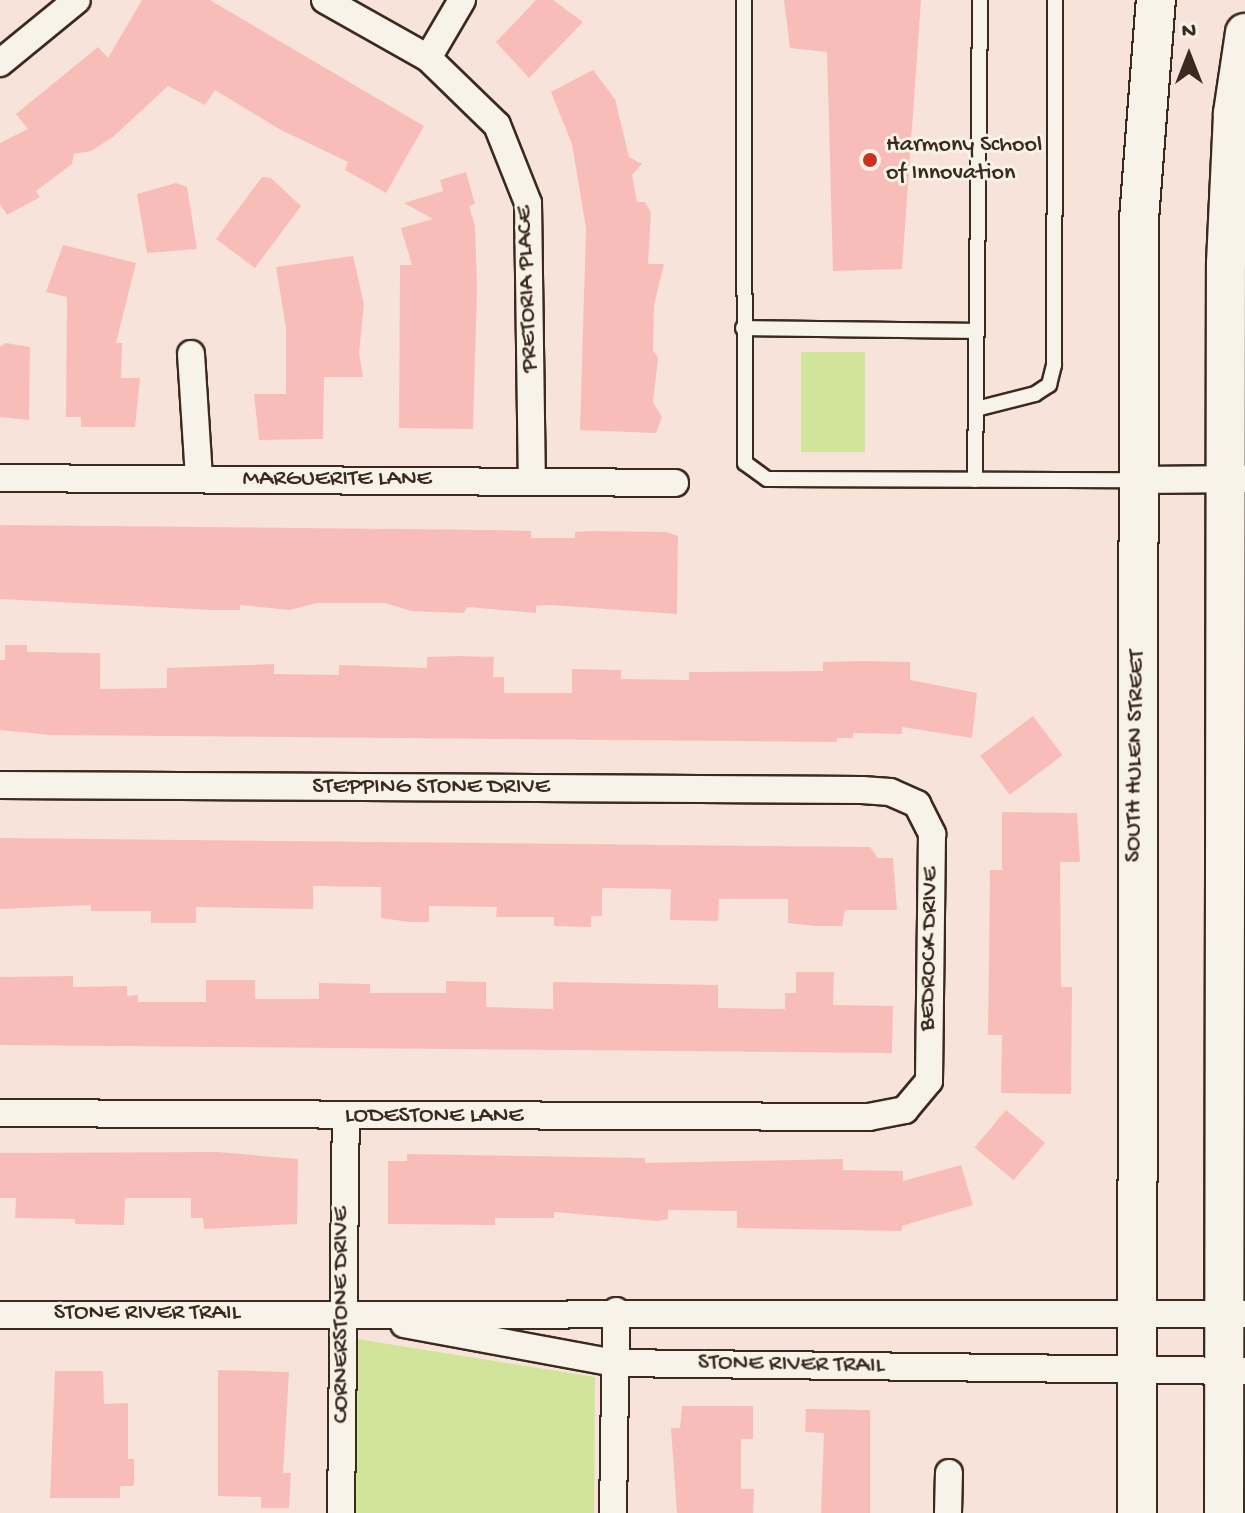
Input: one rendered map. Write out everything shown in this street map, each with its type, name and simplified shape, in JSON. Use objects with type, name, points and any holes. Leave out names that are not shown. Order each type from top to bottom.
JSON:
[{"type":"main road","name":"SOUTH HULEN STREET","points":[[1137,1513],[1134,875],[1140,480],[1139,219],[1156,0]]},
{"type":"main road","points":[[1224,1513],[1235,1371],[1237,479],[1226,263],[1233,113],[1245,33]]},
{"type":"street","points":[[0,63],[77,0]]},
{"type":"street","name":"PRETORIA PLACE","points":[[325,0],[428,58],[497,125],[528,203],[532,482]]},
{"type":"street","points":[[428,58],[462,0]]},
{"type":"street","points":[[191,354],[199,479]]},
{"type":"street","name":"MARGUERITE LANE","points":[[0,478],[675,483]]},
{"type":"street","points":[[1140,480],[1237,479]]},
{"type":"street","name":"STEPPING STONE DRIVE","points":[[0,785],[862,790]]},
{"type":"street","name":"BEDROCK DRIVE","points":[[862,790],[890,792],[917,804],[932,834],[929,1081],[905,1110],[869,1117]]},
{"type":"street","name":"LODESTONE LANE","points":[[0,1113],[346,1117],[869,1117]]},
{"type":"street","name":"CORNERSTONE DRIVE","points":[[341,1513],[346,1117]]},
{"type":"street","name":"STONE RIVER TRAIL","points":[[0,1315],[1136,1310],[1235,1314]]},
{"type":"street","points":[[613,1513],[616,1311]]},
{"type":"street","name":"STONE RIVER TRAIL","points":[[342,1312],[615,1363],[1235,1371]]},
{"type":"street","points":[[948,1513],[949,1473]]},
{"type":"lane","points":[[744,0],[742,454],[753,472],[767,479],[1140,480]]},
{"type":"lane","points":[[975,480],[980,0]]},
{"type":"lane","points":[[976,409],[1035,394],[1049,385],[1054,365],[1055,0]]},
{"type":"lane","points":[[743,328],[976,331]]},
{"type":"green space","points":[[801,352],[865,352],[865,452],[801,452]]},
{"type":"green space","points":[[357,1339],[595,1377],[594,1513],[356,1513]]},
{"type":"building","points":[[142,0],[210,0],[424,126],[386,193],[345,170],[348,162],[279,129],[215,90],[205,105],[168,86],[113,137],[91,151],[74,154],[72,164],[36,191],[40,197],[7,215],[0,204],[0,143],[28,129],[16,114],[98,47],[108,58]]},
{"type":"building","points":[[536,0],[553,0],[583,22],[529,78],[496,42]]},
{"type":"building","name":"Harmony School of Innovation","points":[[784,0],[921,0],[902,269],[833,271],[827,52],[790,48]]},
{"type":"building","points":[[593,70],[615,99],[629,157],[642,164],[632,175],[637,202],[645,202],[651,213],[648,264],[664,264],[654,305],[653,350],[658,358],[653,402],[662,417],[656,433],[580,430],[586,228],[572,144],[551,92]]},
{"type":"building","points":[[466,172],[475,204],[469,206],[475,226],[477,288],[473,429],[399,428],[400,265],[412,265],[401,228],[433,219],[404,203],[443,191],[440,180]]},
{"type":"building","points":[[262,177],[271,178],[301,206],[255,268],[216,239]]},
{"type":"building","points":[[176,183],[187,187],[197,249],[147,253],[137,194]]},
{"type":"building","points":[[63,245],[136,263],[116,343],[122,343],[121,378],[140,378],[135,427],[81,427],[81,417],[66,417],[67,297],[46,292]]},
{"type":"building","points":[[353,256],[364,304],[359,353],[363,377],[324,377],[323,439],[259,440],[254,394],[286,394],[286,328],[276,267]]},
{"type":"building","points":[[6,343],[30,347],[29,420],[0,417],[0,347]]},
{"type":"building","points":[[0,525],[493,530],[531,531],[531,538],[575,538],[575,532],[592,531],[666,532],[678,536],[677,614],[551,605],[536,606],[536,613],[468,607],[463,613],[411,611],[385,603],[317,603],[290,610],[240,605],[240,610],[212,610],[0,599]]},
{"type":"building","points":[[5,645],[27,645],[27,652],[100,653],[100,689],[167,688],[167,668],[274,664],[274,674],[339,675],[339,665],[427,668],[427,657],[457,656],[494,657],[493,677],[504,677],[504,693],[572,693],[572,669],[621,670],[621,679],[689,680],[689,672],[823,671],[823,662],[863,661],[910,662],[910,680],[977,693],[972,738],[902,727],[902,734],[853,733],[853,738],[837,738],[837,742],[51,735],[0,730],[0,660],[5,660]]},
{"type":"building","points":[[1033,716],[1062,755],[1010,795],[980,756]]},
{"type":"building","points":[[1002,812],[1077,813],[1080,862],[1060,862],[1061,987],[1072,987],[1071,1094],[1001,1093],[1002,1035],[988,1035],[990,870],[1002,870]]},
{"type":"building","points":[[0,838],[870,847],[878,858],[893,858],[897,910],[845,910],[842,926],[814,926],[788,923],[788,899],[719,899],[718,921],[670,920],[671,889],[602,888],[602,916],[591,916],[591,927],[554,926],[554,917],[496,917],[497,907],[429,906],[429,922],[410,922],[381,918],[381,887],[313,886],[313,909],[196,907],[196,923],[151,923],[151,911],[91,911],[91,905],[0,909]]},
{"type":"building","points":[[796,972],[834,972],[833,1005],[893,1006],[892,1053],[0,1045],[0,977],[73,976],[73,987],[127,986],[127,996],[138,995],[138,1002],[206,1002],[206,980],[255,980],[255,999],[319,999],[319,983],[370,984],[370,993],[446,993],[446,981],[486,982],[486,1007],[553,1009],[553,982],[718,985],[718,1008],[785,1009],[785,993],[796,993]]},
{"type":"building","points":[[1006,1110],[1045,1143],[1014,1180],[975,1148]]},
{"type":"building","points":[[218,1152],[298,1159],[297,1224],[204,1229],[203,1218],[191,1218],[191,1198],[125,1198],[124,1225],[75,1224],[75,1219],[15,1218],[16,1198],[0,1198],[0,1153]]},
{"type":"building","points":[[407,1154],[645,1158],[645,1163],[843,1159],[843,1170],[903,1171],[903,1181],[961,1165],[973,1205],[902,1226],[902,1231],[737,1228],[737,1211],[668,1210],[668,1219],[658,1221],[554,1212],[554,1218],[495,1218],[495,1225],[388,1224],[388,1161],[407,1161]]},
{"type":"building","points":[[218,1370],[289,1372],[283,1473],[291,1473],[289,1508],[261,1508],[261,1497],[218,1496]]},
{"type":"building","points":[[55,1371],[103,1371],[104,1404],[128,1403],[128,1459],[134,1459],[134,1486],[120,1486],[120,1498],[50,1498]]},
{"type":"building","points":[[682,1406],[753,1406],[753,1439],[741,1439],[741,1489],[754,1489],[753,1513],[677,1513],[671,1428],[680,1428]]},
{"type":"building","points":[[806,1409],[870,1410],[870,1513],[821,1513],[824,1433],[805,1432]]},
{"type":"place","name":"Harmony School of Innovation","points":[[870,160]]}]
